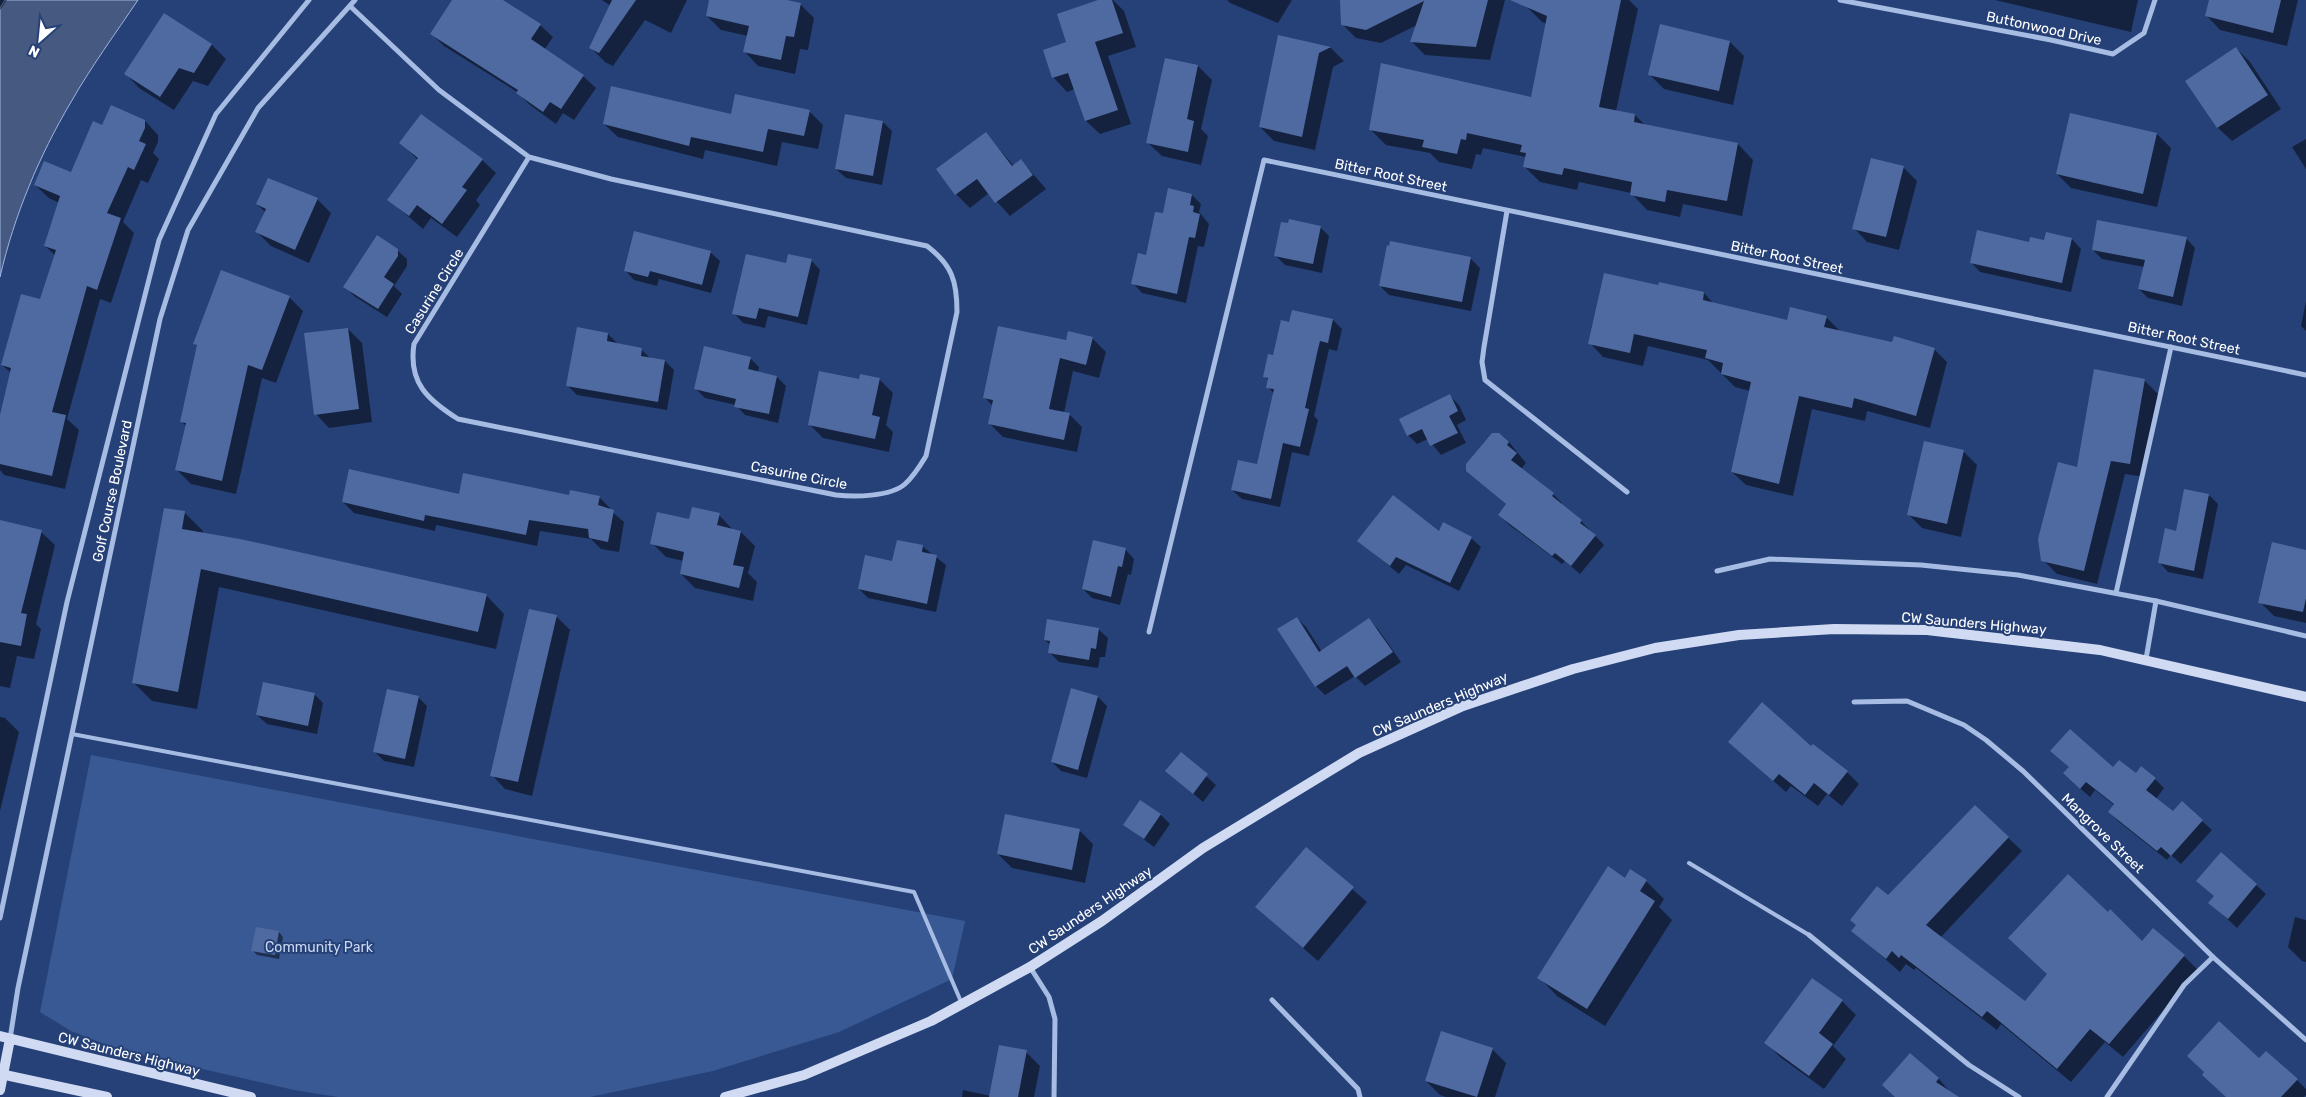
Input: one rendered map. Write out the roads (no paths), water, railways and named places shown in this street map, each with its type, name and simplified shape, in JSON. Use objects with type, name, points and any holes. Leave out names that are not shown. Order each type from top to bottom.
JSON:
[{"type":"main road","name":"CW Saunders Highway","points":[[724,1097],[804,1075],[931,1021],[1030,967],[1102,921],[1203,848],[1359,753],[1463,706],[1572,668],[1655,648],[1730,636],[1834,629],[1926,630],[2100,650],[2306,697]]},
{"type":"main road","name":"CW Saunders Highway","points":[[5,1038],[198,1086],[251,1097]]},
{"type":"main road","points":[[0,1090],[5,1038]]},
{"type":"main road","points":[[2,1074],[107,1097]]},
{"type":"street","name":"Golf Course Boulevard","points":[[0,918],[67,602],[159,240],[216,114],[309,0]]},
{"type":"street","name":"Golf Course Boulevard","points":[[5,1038],[18,988],[160,319],[188,230],[258,108],[355,0]]},
{"type":"street","name":"Buttonwood Drive","points":[[1840,0],[2051,40],[2112,54],[2144,33],[2155,0]]},
{"type":"street","name":"Casurine Circle","points":[[350,6],[439,90],[529,157],[611,179],[927,246],[938,254],[946,262],[957,288],[957,312],[926,456],[916,473],[903,486],[878,494],[859,497],[836,495],[458,418],[435,404],[416,376],[412,362],[414,344],[529,157]]},
{"type":"street","name":"Bitter Root Street","points":[[1149,632],[1264,160],[2306,375]]},
{"type":"street","points":[[1508,211],[1484,347],[1482,362],[1485,380],[1627,492]]},
{"type":"street","points":[[2116,593],[2171,347]]},
{"type":"street","points":[[1717,571],[1770,559],[1921,565],[2018,575],[2156,601],[2306,636]]},
{"type":"street","points":[[2146,659],[2156,601]]},
{"type":"street","name":"Mangrove Street","points":[[1854,702],[1907,701],[1964,725],[1986,740],[2024,771],[2213,956],[2306,1040]]},
{"type":"street","points":[[1809,935],[1969,1065],[2019,1097]]},
{"type":"street","points":[[2106,1097],[2184,985],[2213,956]]},
{"type":"street","points":[[1030,967],[1049,997],[1055,1019],[1054,1097]]},
{"type":"street","points":[[1272,1000],[1358,1090],[1360,1097]]},
{"type":"lane","points":[[72,734],[914,892],[962,1004]]},
{"type":"lane","points":[[1689,864],[1809,935]]},
{"type":"park label","name":"Community Park","points":[[319,947]]}]
